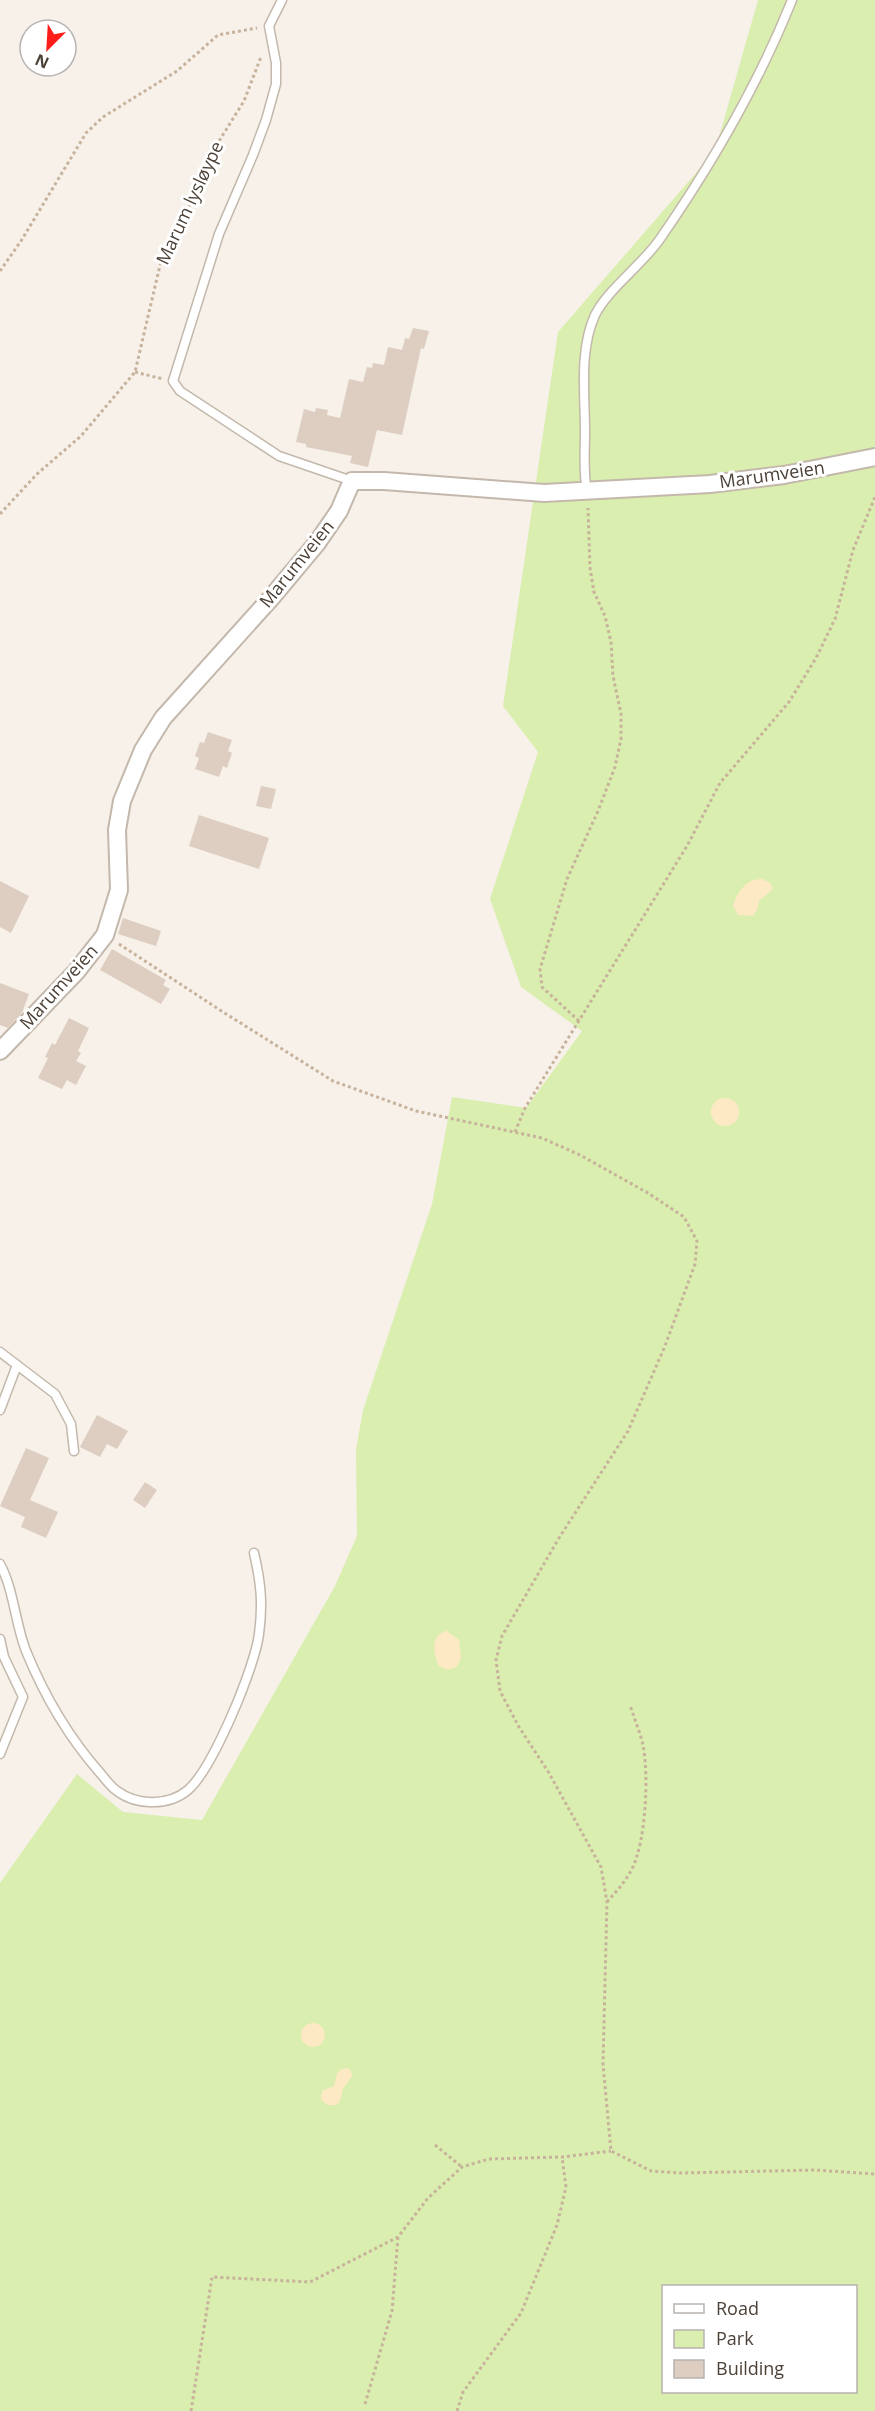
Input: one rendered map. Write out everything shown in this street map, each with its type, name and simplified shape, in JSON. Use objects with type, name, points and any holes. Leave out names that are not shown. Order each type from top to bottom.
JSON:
[{"type":"street","name":"Marumveien","points":[[0,1051],[76,972],[105,935],[119,890],[117,830],[122,801],[143,750],[163,718],[271,598],[317,543],[339,511],[351,481],[384,481],[544,493],[710,484],[774,476],[875,457]]},
{"type":"lane","points":[[282,0],[269,27],[276,63],[276,84],[254,155],[219,234],[173,381],[180,391],[279,456],[351,481]]},
{"type":"lane","points":[[587,491],[586,353],[594,318],[614,290],[658,242],[716,154],[763,66],[792,0]]},
{"type":"lane","points":[[0,1352],[56,1394],[71,1424],[74,1451]]},
{"type":"lane","points":[[0,1410],[18,1365]]},
{"type":"lane","points":[[0,1564],[26,1650],[47,1695],[86,1757],[116,1791],[138,1801],[153,1802],[175,1799],[190,1789],[207,1766],[249,1676],[259,1637],[262,1606],[262,1583],[254,1553]]},
{"type":"lane","points":[[0,1640],[4,1657],[23,1697],[0,1754]]},
{"type":"path","points":[[0,271],[21,241],[86,133],[103,117],[177,71],[218,35],[269,27]]},
{"type":"path","name":"Marum lysløype","points":[[0,514],[37,474],[81,436],[135,372],[160,261],[191,202],[211,154],[244,101],[258,69],[269,27]]},
{"type":"path","points":[[135,372],[173,381]]},
{"type":"path","points":[[579,1022],[542,987],[540,969],[567,879],[615,767],[621,739],[621,714],[613,676],[611,642],[605,616],[594,592],[590,568],[587,491]]},
{"type":"path","points":[[515,1132],[525,1108],[687,846],[720,783],[789,702],[816,658],[834,619],[853,550],[875,497]]},
{"type":"path","points":[[105,935],[333,1081],[416,1111],[542,1138],[580,1155],[648,1193],[684,1217],[696,1241],[695,1264],[665,1346],[628,1431],[560,1538],[502,1636],[496,1660],[500,1690],[601,1867],[607,1902],[603,2064],[611,2151]]},
{"type":"path","points":[[607,1902],[623,1884],[633,1867],[639,1848],[645,1806],[646,1773],[643,1744],[630,1705]]},
{"type":"path","points":[[435,2145],[462,2167]]},
{"type":"path","points":[[191,2411],[212,2277],[310,2282],[398,2237],[428,2198],[462,2167],[489,2159],[562,2157],[611,2151],[651,2171],[681,2173],[814,2170],[875,2174]]},
{"type":"path","points":[[457,2411],[463,2392],[521,2313],[557,2225],[566,2187],[562,2157]]},
{"type":"path","points":[[365,2404],[392,2311],[398,2237]]},
{"type":"green space","points":[[758,0],[875,0],[875,2411],[0,2411],[0,1883],[77,1774],[123,1812],[202,1820],[335,1586],[357,1536],[356,1450],[363,1410],[432,1204],[452,1097],[526,1108],[582,1031],[521,987],[490,899],[538,752],[503,706],[558,332],[715,151]]},
{"type":"sand","points":[[762,879],[770,883],[773,889],[759,901],[753,916],[738,915],[733,906],[740,891],[751,881]]},
{"type":"sand","points":[[725,1098],[735,1102],[739,1112],[735,1122],[725,1126],[715,1122],[711,1112],[715,1102]]},
{"type":"sand","points":[[447,1631],[459,1640],[461,1657],[457,1667],[448,1670],[439,1666],[434,1650],[435,1640]]},
{"type":"sand","points":[[313,2023],[322,2026],[325,2035],[322,2044],[313,2047],[304,2044],[301,2035],[304,2026]]},
{"type":"sand","points":[[346,2068],[351,2070],[352,2076],[343,2089],[340,2101],[336,2105],[327,2105],[321,2099],[322,2091],[334,2086],[338,2072]]},
{"type":"building","points":[[413,328],[429,331],[424,349],[421,348],[402,435],[377,430],[368,467],[350,463],[352,456],[306,447],[306,444],[296,442],[304,409],[315,412],[316,408],[328,410],[327,415],[340,418],[349,379],[363,382],[367,367],[372,368],[373,363],[384,365],[388,347],[402,350],[405,338],[409,339]]},
{"type":"building","points":[[208,732],[232,740],[228,751],[232,753],[227,768],[223,766],[219,777],[195,769],[199,758],[195,756],[200,742],[204,743]]},
{"type":"building","points":[[261,786],[276,789],[271,809],[256,806]]},
{"type":"building","points":[[199,815],[269,838],[259,869],[189,846]]},
{"type":"building","points":[[0,881],[29,896],[11,933],[0,927]]},
{"type":"building","points":[[123,918],[161,931],[156,946],[118,934]]},
{"type":"building","points":[[112,949],[166,980],[163,985],[170,989],[161,1004],[100,970]]},
{"type":"building","points":[[0,983],[29,994],[22,1013],[8,1028],[0,1025]]},
{"type":"building","points":[[69,1018],[89,1028],[78,1051],[81,1053],[76,1061],[86,1066],[76,1085],[67,1080],[62,1089],[38,1078],[48,1058],[45,1057],[52,1043],[55,1045]]},
{"type":"building","points":[[97,1415],[128,1431],[117,1449],[107,1444],[100,1457],[80,1447]]},
{"type":"building","points":[[26,1448],[49,1458],[30,1500],[58,1512],[46,1538],[21,1527],[25,1517],[0,1506]]},
{"type":"building","points":[[145,1482],[157,1490],[145,1508],[133,1500]]}]
